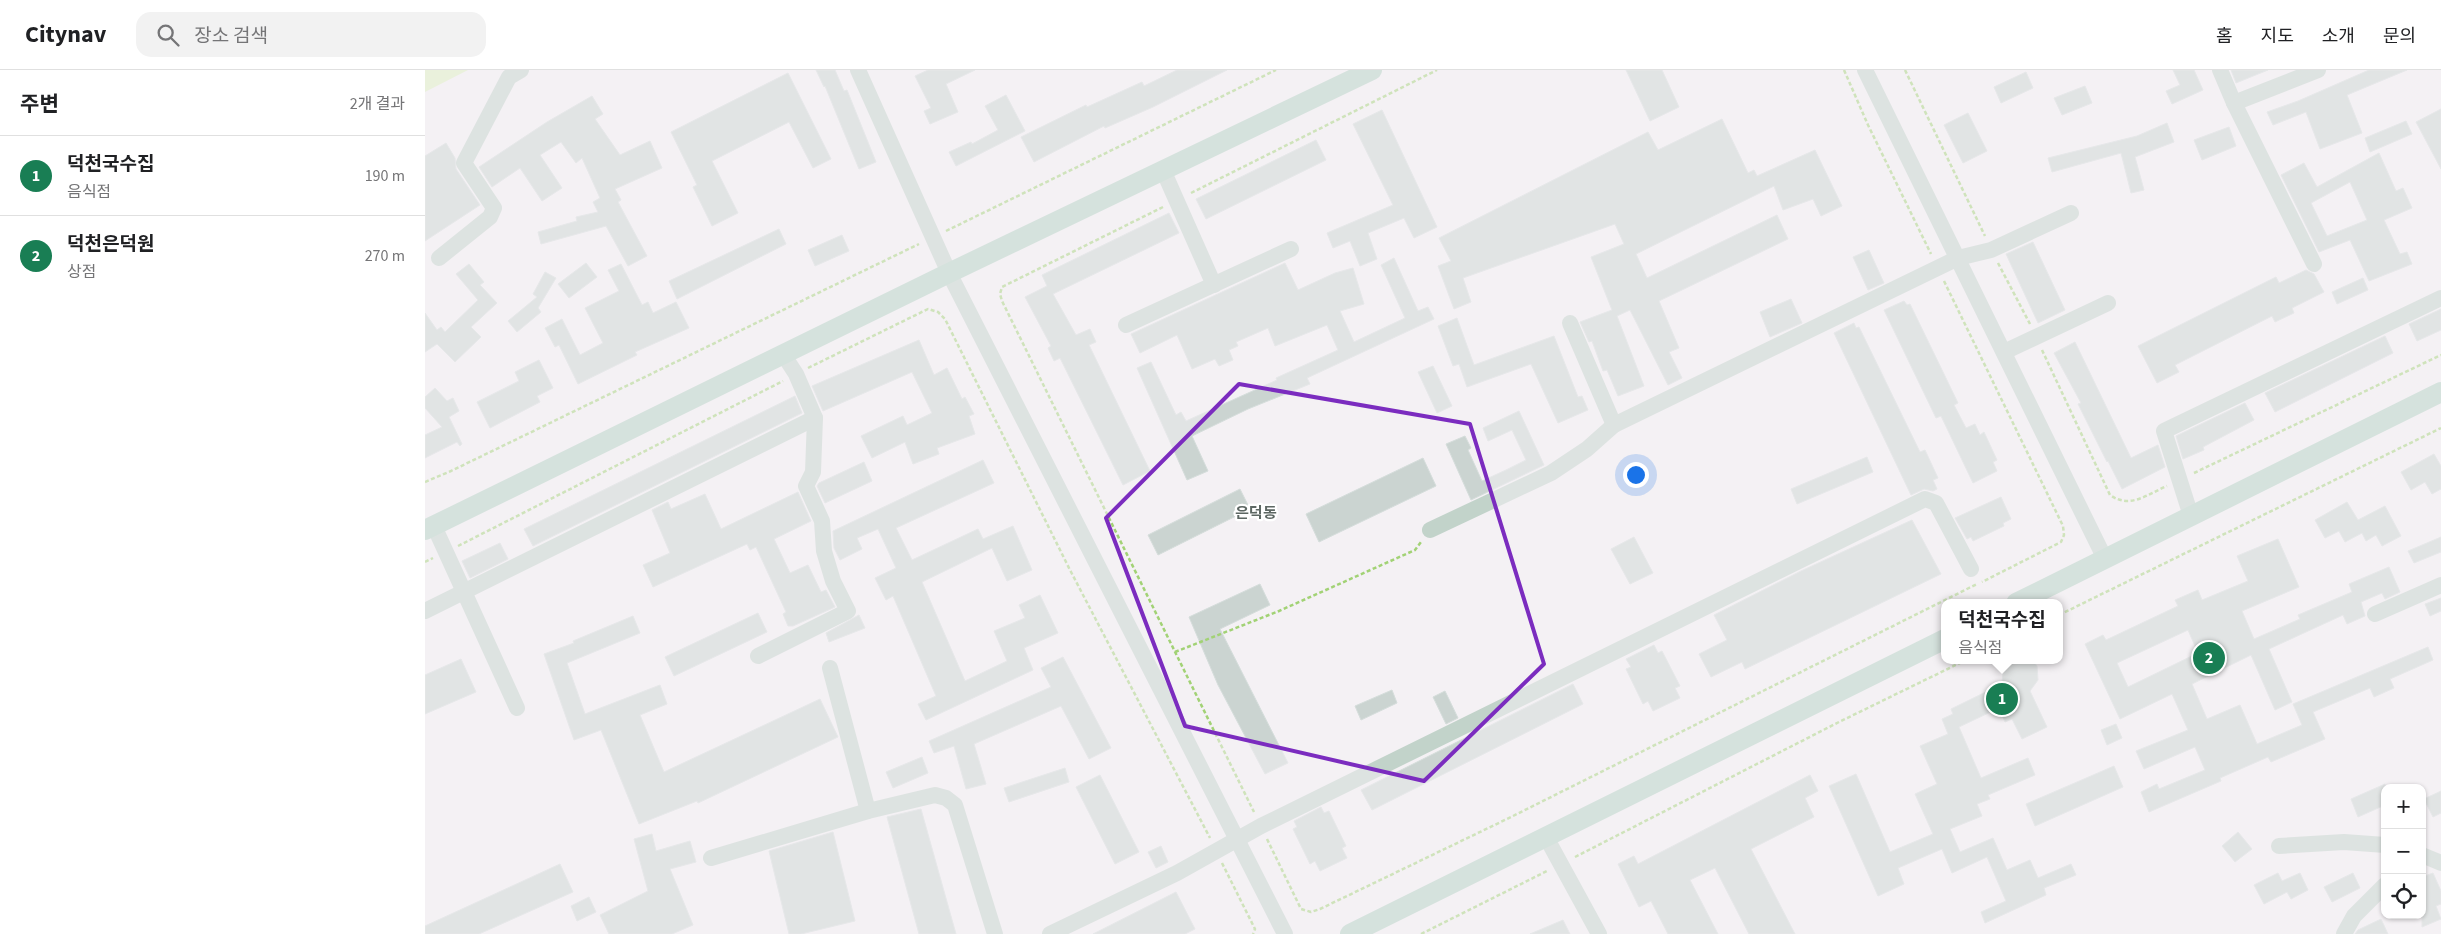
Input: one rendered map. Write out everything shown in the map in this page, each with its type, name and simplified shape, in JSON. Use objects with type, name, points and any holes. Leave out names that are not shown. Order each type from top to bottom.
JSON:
[{"type":"main road","points":[[430,528],[949,273],[1372,70]]},
{"type":"main road","points":[[2025,599],[2441,392]]},
{"type":"main road","points":[[1350,934],[1941,640]]},
{"type":"street","points":[[439,258],[490,217],[494,208],[464,163],[509,78],[521,70]]},
{"type":"street","points":[[857,70],[949,273],[1285,934]]},
{"type":"street","points":[[1865,70],[2105,558]]},
{"type":"street","points":[[2220,70],[2234,103],[2314,264]]},
{"type":"street","points":[[2234,103],[2317,70]]},
{"type":"street","points":[[1163,170],[1214,285]]},
{"type":"street","points":[[1430,530],[1551,474],[1587,449],[1614,424],[1958,258],[1991,250],[2071,213]]},
{"type":"street","points":[[1126,325],[1291,249]]},
{"type":"street","points":[[2191,516],[2164,432],[2441,298]]},
{"type":"street","points":[[2004,352],[2108,303]]},
{"type":"street","points":[[1570,323],[1614,424]]},
{"type":"street","points":[[758,656],[848,611],[833,581],[824,551],[822,521],[806,486],[813,472],[815,418],[796,374],[783,354]]},
{"type":"street","points":[[425,611],[815,418]]},
{"type":"street","points":[[1050,934],[1177,873],[1237,839],[1925,499],[1936,503],[1971,569]]},
{"type":"street","points":[[430,528],[447,552],[517,708]]},
{"type":"street","points":[[2375,614],[2441,585]]},
{"type":"street","points":[[830,668],[868,811]]},
{"type":"street","points":[[711,858],[868,811],[935,795],[946,798],[955,805],[995,934]]},
{"type":"street","points":[[1546,837],[1599,934]]},
{"type":"street","points":[[2279,846],[2344,842],[2381,845]]},
{"type":"street","points":[[2426,857],[2441,863]]},
{"type":"street","points":[[2344,934],[2354,916],[2381,889]]},
{"type":"path","points":[[425,482],[933,238],[1276,70]]},
{"type":"path","points":[[1905,70],[1991,250],[2036,336],[2110,495],[2119,501],[2128,502],[2179,480],[2441,355]]},
{"type":"path","points":[[425,562],[928,309],[938,312],[945,319],[1070,570],[1216,851],[1255,929],[1253,934]]},
{"type":"path","points":[[2063,613],[2441,428]]},
{"type":"path","points":[[1175,652],[1279,611],[1415,550],[1430,530]]},
{"type":"path","points":[[1421,934],[1839,722],[1958,664]]},
{"type":"highlighted area","points":[[1239,384],[1470,424],[1544,664],[1424,781],[1185,726],[1106,518]]},
{"type":"green space","points":[[425,70],[468,70],[425,92]]},
{"type":"building","points":[[816,70],[835,70],[844,91],[847,90],[876,162],[859,169],[825,86]]},
{"type":"building","points":[[928,70],[975,70],[946,84],[958,112],[930,124],[924,111],[931,108],[915,76]]},
{"type":"building","points":[[1177,70],[1227,70],[1153,107],[1105,128],[1104,126],[1034,162],[1021,137],[1086,105],[1087,107],[1142,82],[1144,86]]},
{"type":"building","points":[[1626,70],[1662,70],[1679,107],[1650,121]]},
{"type":"building","points":[[2173,70],[2194,70],[2203,90],[2172,104],[2166,91],[2180,85]]},
{"type":"building","points":[[2231,70],[2268,70],[2236,83]]},
{"type":"building","points":[[2369,70],[2407,70],[2347,95],[2362,133],[2320,149],[2306,112],[2273,125],[2267,112],[2298,101]]},
{"type":"building","points":[[2026,72],[2033,88],[2001,103],[1994,87]]},
{"type":"building","points":[[788,73],[831,159],[813,168],[789,122],[712,161],[738,213],[712,226],[693,187],[697,185],[671,132]]},
{"type":"building","points":[[2085,86],[2092,103],[2062,115],[2054,98]]},
{"type":"building","points":[[1006,95],[1025,131],[956,166],[949,152],[971,142],[972,144],[998,130],[985,106]]},
{"type":"building","points":[[592,96],[603,114],[595,119],[620,155],[650,141],[662,168],[615,189],[621,200],[618,202],[647,256],[628,266],[606,226],[541,244],[538,232],[577,221],[576,217],[598,212],[593,202],[600,198],[582,158],[576,163],[561,142],[540,155],[562,188],[542,201],[520,168],[492,187],[479,167],[547,122]]},
{"type":"building","points":[[2441,109],[2441,169],[2416,122]]},
{"type":"building","points":[[1382,110],[1437,227],[1414,238],[1404,218],[1368,233],[1377,259],[1360,266],[1350,241],[1333,248],[1327,233],[1393,205],[1353,124]]},
{"type":"building","points":[[1968,113],[1987,151],[1963,163],[1944,125]]},
{"type":"building","points":[[1722,119],[1748,173],[1754,170],[1757,176],[1815,150],[1842,206],[1821,216],[1813,199],[1783,210],[1774,186],[1636,254],[1647,278],[1777,215],[1788,239],[1659,301],[1679,348],[1669,352],[1682,378],[1668,385],[1630,310],[1617,316],[1644,386],[1618,396],[1607,370],[1603,371],[1592,341],[1589,342],[1580,322],[1612,310],[1591,257],[1624,244],[1615,224],[1463,278],[1471,302],[1454,309],[1438,266],[1451,261],[1439,238],[1648,132],[1658,150]]},
{"type":"building","points":[[2406,121],[2412,134],[2370,152],[2365,138]]},
{"type":"building","points":[[2167,123],[2174,142],[2135,157],[2144,190],[2131,193],[2121,153],[2052,172],[2048,158],[2137,136]]},
{"type":"building","points":[[2229,127],[2236,146],[2202,160],[2194,140]]},
{"type":"building","points":[[1316,140],[1326,160],[1206,219],[1196,199]]},
{"type":"building","points":[[446,143],[455,158],[456,169],[480,205],[425,241],[425,156]]},
{"type":"building","points":[[2379,153],[2396,191],[2403,188],[2412,208],[2384,220],[2400,254],[2407,252],[2412,264],[2369,281],[2350,240],[2319,252],[2281,175],[2304,163],[2317,187]],"holes":[[[2350,182],[2367,220],[2327,236],[2311,203]]]},
{"type":"building","points":[[1169,213],[1179,233],[1053,294],[1076,335],[1090,329],[1096,342],[1089,345],[1150,471],[1123,485],[1060,358],[1054,361],[1048,348],[1051,346],[1025,297],[1047,286],[1042,275]]},
{"type":"building","points":[[779,229],[786,244],[677,299],[669,281]]},
{"type":"building","points":[[842,235],[849,251],[815,266],[808,250]]},
{"type":"building","points":[[2033,242],[2065,310],[2038,323],[2006,254]]},
{"type":"building","points":[[1869,250],[1884,283],[1868,290],[1853,257]]},
{"type":"building","points":[[1394,258],[1418,311],[1428,307],[1434,319],[1307,378],[1310,384],[1248,409],[1192,436],[1208,471],[1187,480],[1137,368],[1151,362],[1176,415],[1181,412],[1186,421],[1338,350],[1327,325],[1275,346],[1268,328],[1236,342],[1238,346],[1229,350],[1233,360],[1219,366],[1215,359],[1192,369],[1177,335],[1140,353],[1131,334],[1285,263],[1298,290],[1335,273],[1353,268],[1364,304],[1340,311],[1354,342],[1405,318],[1381,265]]},
{"type":"building","points":[[586,263],[597,277],[569,298],[558,284]]},
{"type":"building","points":[[469,264],[484,282],[480,285],[497,303],[471,327],[481,337],[455,362],[437,344],[425,352],[425,313],[437,330],[441,327],[445,332],[478,300],[456,274]]},
{"type":"building","points":[[621,264],[642,305],[648,302],[653,313],[676,302],[689,328],[635,352],[637,355],[578,384],[559,345],[555,347],[545,328],[562,319],[580,355],[603,343],[585,308],[619,291],[608,270]]},
{"type":"building","points":[[2306,270],[2314,274],[2324,292],[2292,308],[2294,313],[2275,322],[2272,316],[2175,365],[2179,372],[2157,383],[2138,346],[2276,277],[2279,283]]},
{"type":"building","points":[[545,272],[556,278],[538,308],[541,312],[517,332],[508,321],[537,297],[533,294]]},
{"type":"building","points":[[2363,278],[2368,290],[2337,304],[2332,292]]},
{"type":"building","points":[[1791,299],[1802,323],[1770,337],[1760,312]]},
{"type":"building","points":[[1904,301],[1907,305],[1910,304],[1958,403],[1954,405],[1966,428],[1975,424],[1980,435],[1984,432],[1997,460],[1993,462],[1997,471],[1973,483],[1941,416],[1936,418],[1884,310]]},
{"type":"building","points":[[2441,309],[2441,330],[2417,341],[2409,324]]},
{"type":"building","points":[[1457,318],[1474,365],[1554,336],[1578,397],[1582,396],[1588,410],[1558,423],[1531,364],[1467,387],[1459,364],[1453,366],[1438,326]]},
{"type":"building","points":[[1854,323],[1856,328],[1859,327],[1920,452],[1925,450],[1938,478],[1933,480],[1937,489],[1933,491],[1924,489],[1911,495],[1834,333]]},
{"type":"building","points":[[2385,336],[2393,353],[2275,412],[2265,393]]},
{"type":"building","points":[[919,340],[934,375],[947,368],[962,399],[965,397],[974,414],[969,416],[975,434],[937,448],[939,454],[913,464],[905,442],[872,458],[861,436],[903,416],[907,425],[932,413],[912,372],[823,411],[812,386]]},
{"type":"building","points":[[2075,342],[2131,458],[2158,445],[2165,467],[2122,489],[2078,404],[2081,403],[2054,353]]},
{"type":"building","points":[[539,360],[553,388],[537,396],[540,402],[490,428],[477,402],[519,381],[515,372]]},
{"type":"building","points":[[1433,366],[1452,406],[1437,413],[1418,372]]},
{"type":"building","points":[[435,388],[447,401],[453,398],[459,411],[449,417],[462,444],[460,446],[457,442],[425,458],[425,435],[442,427],[425,408],[425,397]]},
{"type":"building","points":[[795,396],[802,413],[533,546],[524,529]]},
{"type":"building","points":[[2245,403],[2254,420],[2203,447],[2204,450],[2183,459],[2176,436]]},
{"type":"building","points":[[1519,411],[1544,465],[1471,500],[1446,444],[1465,436],[1471,448],[1468,450],[1482,481],[1526,460],[1512,430],[1488,441],[1483,428]]},
{"type":"building","points":[[2434,454],[2441,466],[2441,489],[2432,494],[2425,482],[2411,490],[2401,472]]},
{"type":"building","points":[[1867,457],[1873,472],[1797,504],[1791,489]]},
{"type":"building","points":[[1423,458],[1436,486],[1319,542],[1306,514]]},
{"type":"building","points":[[983,460],[994,483],[896,528],[912,560],[978,529],[983,539],[1013,526],[1032,570],[1007,581],[992,548],[922,582],[965,681],[1007,661],[994,631],[1025,618],[1019,605],[1040,595],[1058,633],[1024,648],[1033,670],[926,720],[918,704],[936,696],[893,596],[886,600],[875,578],[896,568],[878,529],[857,538],[862,549],[840,560],[834,548],[833,531]]},
{"type":"building","points":[[864,462],[872,481],[825,503],[817,486],[819,483]]},
{"type":"building","points":[[1240,489],[1250,509],[1158,555],[1148,535]]},
{"type":"building","points":[[798,492],[811,521],[774,539],[790,573],[808,565],[821,592],[826,590],[835,607],[793,626],[788,626],[783,614],[786,612],[756,547],[750,550],[747,544],[653,587],[643,565],[670,553],[652,510],[668,502],[671,509],[705,494],[721,529]]},
{"type":"building","points":[[2001,497],[2011,519],[2003,523],[2004,526],[1973,541],[1971,537],[1967,539],[1955,518]]},
{"type":"building","points":[[2347,502],[2358,520],[2385,506],[2401,536],[2382,546],[2376,535],[2366,541],[2362,533],[2345,542],[2339,531],[2325,538],[2315,520]]},
{"type":"building","points":[[1912,520],[1941,574],[1745,669],[1742,662],[1711,677],[1699,654],[1727,640],[1714,615],[1801,571]]},
{"type":"building","points":[[1634,537],[1653,573],[1630,584],[1611,549]]},
{"type":"building","points":[[2441,537],[2441,552],[2414,563],[2408,551]]},
{"type":"building","points":[[2278,539],[2299,587],[2242,611],[2254,639],[2300,619],[2298,615],[2352,592],[2349,584],[2389,567],[2400,592],[2385,599],[2382,593],[2361,602],[2365,616],[2347,624],[2343,615],[2269,649],[2292,702],[2275,710],[2251,655],[2192,684],[2207,719],[2240,705],[2257,744],[2302,725],[2293,704],[2428,647],[2433,660],[2390,679],[2394,688],[2374,697],[2370,688],[2313,712],[2325,739],[2271,762],[2268,757],[2220,778],[2221,781],[2149,812],[2141,792],[2157,784],[2159,789],[2205,770],[2195,747],[2144,769],[2136,751],[2188,730],[2172,694],[2120,719],[2085,644],[2103,635],[2106,640],[2178,606],[2175,600],[2198,590],[2202,600],[2248,581],[2237,556]],"holes":[[[2188,630],[2198,653],[2128,687],[2117,663]]]},
{"type":"building","points":[[500,543],[508,559],[470,578],[462,561]]},
{"type":"building","points":[[1260,584],[1270,605],[1220,629],[1288,763],[1265,774],[1218,685],[1189,617]]},
{"type":"building","points":[[2441,598],[2441,611],[2430,616],[2425,604]]},
{"type":"building","points":[[758,613],[767,632],[674,676],[665,657]]},
{"type":"building","points":[[859,615],[865,628],[829,642],[826,633]]},
{"type":"building","points":[[633,616],[640,633],[567,663],[585,714],[660,685],[667,704],[640,715],[664,772],[820,699],[838,737],[698,803],[697,801],[639,824],[601,730],[574,740],[544,654],[574,643],[573,641]]},
{"type":"building","points":[[1654,645],[1658,653],[1662,651],[1680,686],[1675,688],[1680,698],[1653,711],[1648,701],[1643,704],[1626,669],[1631,667],[1626,659]]},
{"type":"building","points":[[1063,657],[1111,748],[1089,759],[1061,706],[974,744],[986,784],[966,789],[954,746],[934,753],[929,741],[1051,687],[1041,668]]},
{"type":"building","points":[[461,659],[476,692],[425,714],[425,675]]},
{"type":"building","points":[[2008,664],[2035,664],[2037,666],[2038,680],[2030,691],[2047,727],[2022,739],[2012,719],[2005,722],[1999,708],[1959,727],[1981,778],[2028,758],[2035,775],[1988,795],[1990,799],[1977,804],[1982,816],[1950,829],[1960,852],[1993,838],[2007,870],[2030,860],[2038,878],[2071,864],[2076,875],[2044,888],[2046,895],[1985,923],[1981,912],[2006,901],[1987,857],[1952,873],[1942,849],[1898,868],[1904,884],[1878,896],[1829,786],[1856,774],[1890,852],[1933,834],[1915,794],[1937,784],[1920,746],[1948,734],[1942,719],[1953,714],[1951,709],[2002,684],[2003,671]]},
{"type":"building","points":[[1573,684],[1583,704],[1372,810],[1361,790]]},
{"type":"building","points":[[1392,690],[1397,703],[1361,720],[1355,706]]},
{"type":"building","points":[[1445,691],[1458,718],[1446,724],[1433,697]]},
{"type":"building","points":[[2116,724],[2122,738],[2107,745],[2101,730]]},
{"type":"building","points":[[922,757],[928,773],[893,788],[886,772]]},
{"type":"building","points":[[2114,766],[2123,787],[2035,826],[2026,804]]},
{"type":"building","points":[[1065,768],[1069,782],[1009,802],[1004,788]]},
{"type":"building","points":[[1100,775],[1139,852],[1115,864],[1076,787]]},
{"type":"building","points":[[1810,775],[1818,791],[1805,798],[1814,817],[1751,849],[1795,934],[1749,934],[1715,868],[1690,880],[1718,934],[1668,934],[1651,901],[1639,907],[1618,864],[1634,856],[1638,864]]},
{"type":"building","points":[[2381,786],[2381,807],[2358,817],[2351,799]]},
{"type":"building","points":[[2441,791],[2441,813],[2433,817],[2426,803],[2426,798]]},
{"type":"building","points":[[1321,807],[1324,813],[1329,811],[1346,846],[1342,848],[1347,858],[1320,871],[1315,861],[1310,864],[1293,829],[1297,827],[1294,821]]},
{"type":"building","points":[[921,809],[956,934],[919,934],[887,817]]},
{"type":"building","points":[[833,832],[855,921],[801,934],[789,934],[769,851]]},
{"type":"building","points":[[2238,832],[2252,849],[2235,862],[2222,846]]},
{"type":"building","points":[[652,834],[656,851],[690,841],[696,862],[670,869],[693,925],[672,934],[609,934],[600,915],[648,891],[634,839]]},
{"type":"building","points":[[1161,846],[1168,862],[1156,868],[1148,852]]},
{"type":"building","points":[[560,864],[573,892],[479,934],[425,934],[425,926]]},
{"type":"building","points":[[2278,873],[2282,881],[2300,873],[2308,890],[2291,899],[2287,892],[2264,904],[2254,885]]},
{"type":"building","points":[[2353,873],[2360,888],[2332,902],[2324,887]]},
{"type":"building","points":[[2433,873],[2441,891],[2441,904],[2436,906],[2441,919],[2422,927],[2422,919],[2426,919],[2426,876]]},
{"type":"building","points":[[1176,892],[1195,929],[1185,934],[1093,934]]},
{"type":"building","points":[[589,897],[596,912],[577,921],[571,906]]},
{"type":"building","points":[[2381,919],[2388,934],[2355,934],[2358,930]]},
{"type":"building","points":[[1563,920],[1570,934],[1530,934]]},
{"type":"place","name":"덕천은덕원","points":[[2209,658]]},
{"type":"place","name":"덕천국수집","points":[[2002,699]]},
{"type":"district","name":"은덕동","points":[[1256,513]]}]
